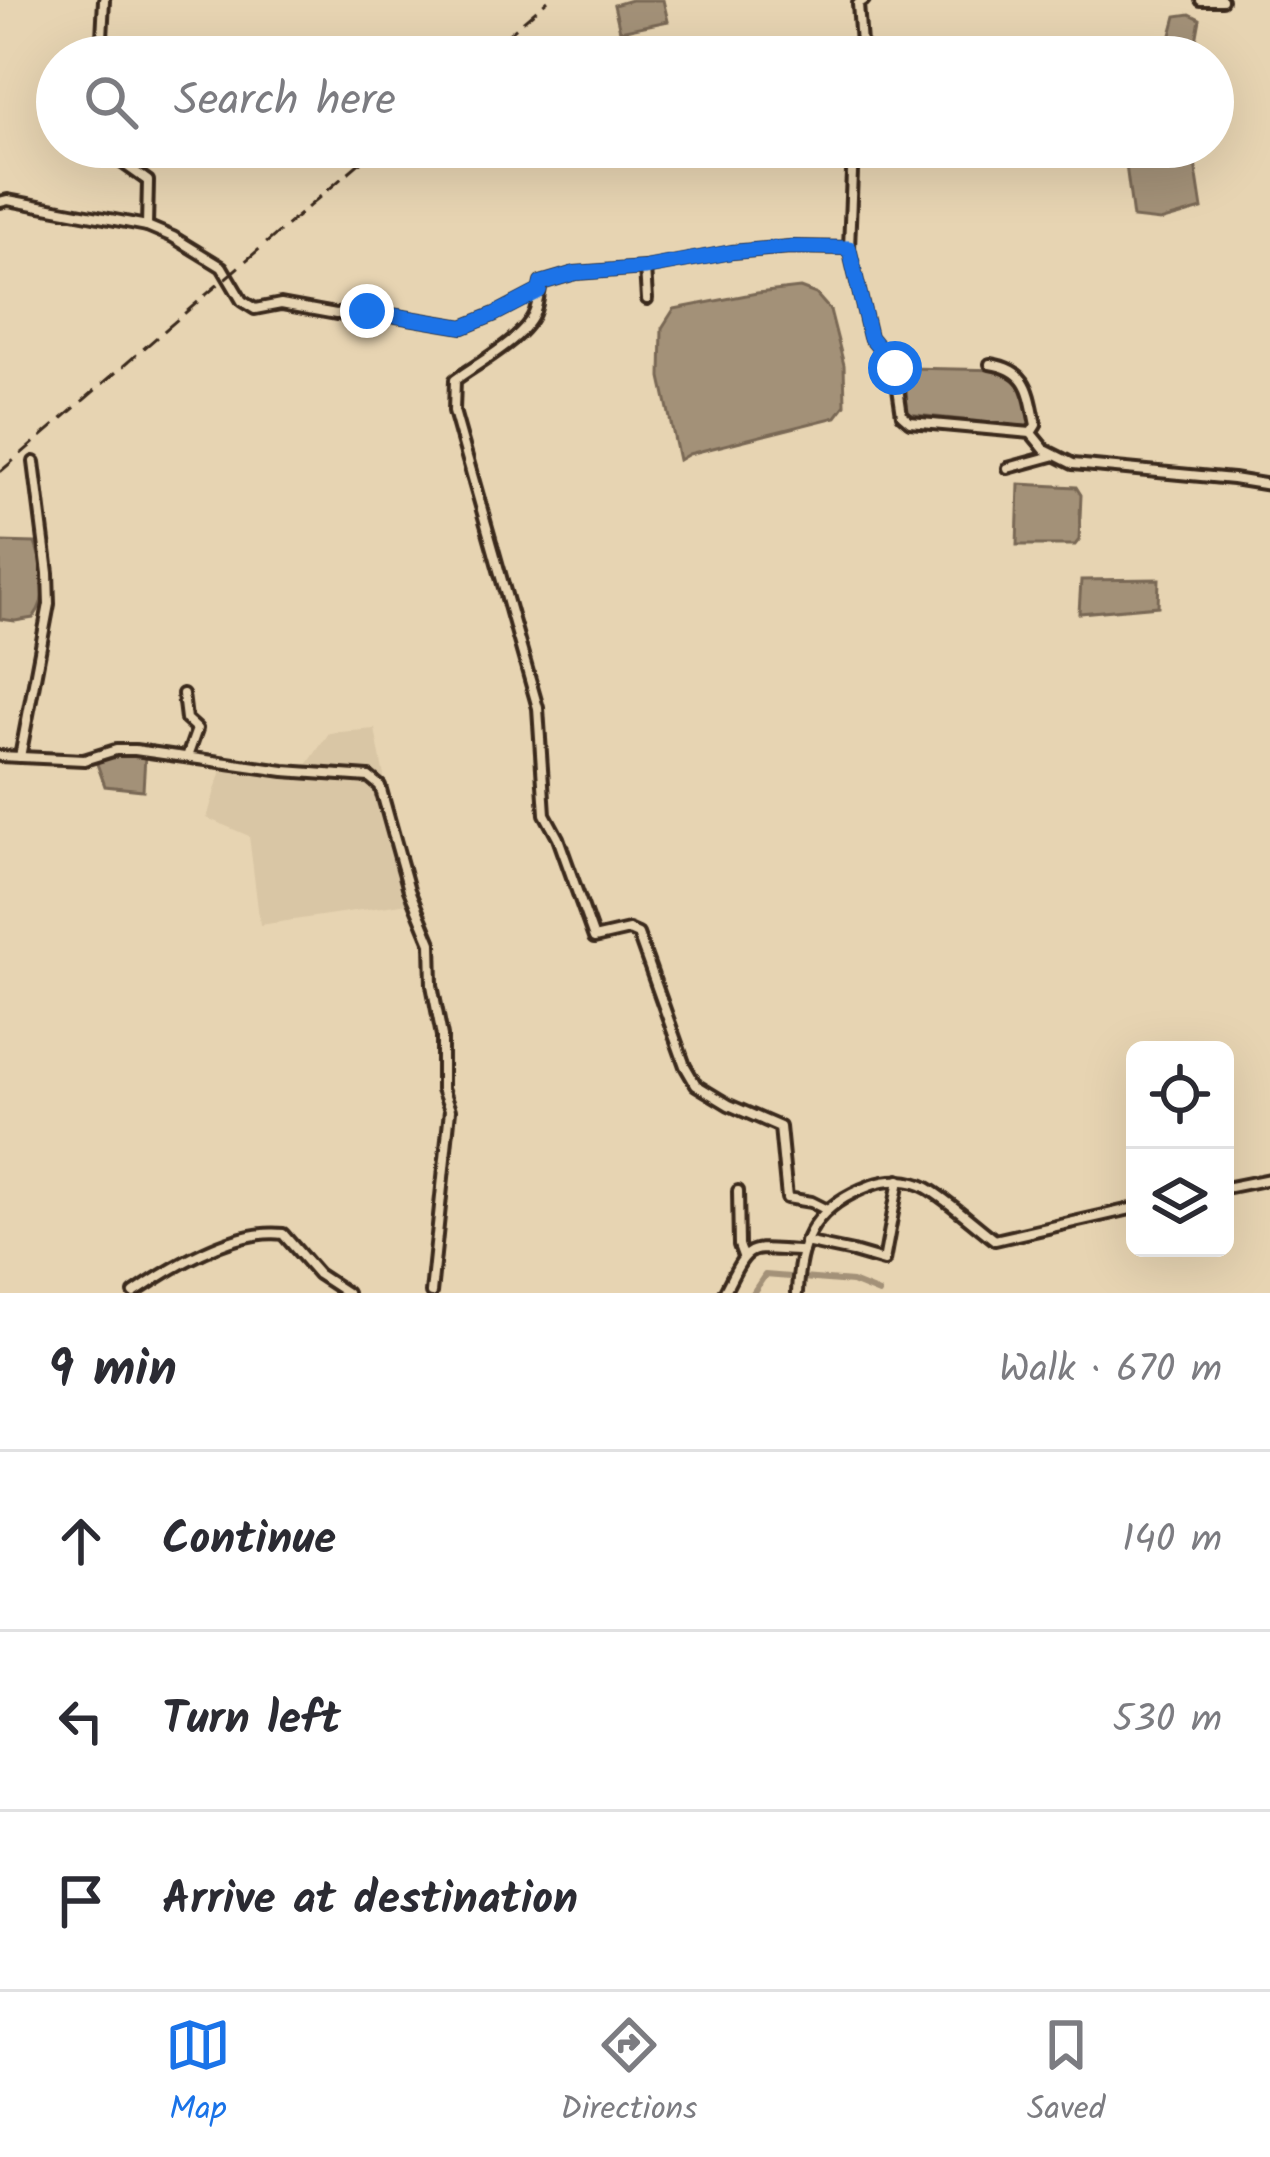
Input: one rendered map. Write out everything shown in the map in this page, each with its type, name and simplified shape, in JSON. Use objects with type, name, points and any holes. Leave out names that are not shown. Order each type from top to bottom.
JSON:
[{"type":"street","points":[[102,36],[104,0]]},
{"type":"street","points":[[1201,0],[1222,0]]},
{"type":"street","points":[[859,1],[861,36]]},
{"type":"street","points":[[130,168],[148,181],[148,226]]},
{"type":"street","points":[[852,168],[849,248],[870,337],[895,368],[902,416],[910,422],[1031,433],[1053,455],[1072,464],[1270,485]]},
{"type":"street","points":[[0,202],[148,226],[222,267],[242,301],[255,309],[281,304],[336,314],[367,311],[463,327],[539,291]]},
{"type":"street","points":[[825,1209],[787,1198],[780,1127],[695,1085],[638,934],[629,930],[594,938],[545,814],[538,708],[454,411],[455,380],[511,343],[534,316],[541,283],[575,273],[645,268],[732,252],[849,248]]},
{"type":"street","points":[[645,268],[647,299]]},
{"type":"street","points":[[990,364],[1020,374],[1036,425],[1031,433]]},
{"type":"street","points":[[1008,468],[1053,455]]},
{"type":"street","points":[[20,757],[49,604],[34,462]]},
{"type":"street","points":[[183,694],[185,719],[197,729],[187,758]]},
{"type":"street","points":[[0,756],[84,760],[116,750],[135,750],[284,771],[369,777],[380,786],[409,890],[431,944],[432,986],[442,1036],[442,1089],[450,1110],[431,1293]]},
{"type":"street","points":[[1234,1186],[1270,1179]]},
{"type":"street","points":[[724,1293],[743,1256],[752,1249],[853,1252],[884,1262],[899,1180]]},
{"type":"street","points":[[797,1291],[802,1251],[825,1209],[880,1182],[899,1180],[925,1186],[995,1240],[1126,1210]]},
{"type":"street","points":[[738,1191],[743,1256]]},
{"type":"street","points":[[134,1293],[202,1253],[265,1231],[284,1234],[319,1274],[347,1293]]},
{"type":"shaded area","points":[[663,0],[668,21],[620,31],[614,5]]},
{"type":"shaded area","points":[[1190,14],[1200,19],[1197,36],[1171,36],[1176,16]]},
{"type":"shaded area","points":[[1126,168],[1196,168],[1202,209],[1160,221],[1133,218]]},
{"type":"shaded area","points":[[800,288],[816,294],[830,310],[844,365],[845,405],[836,417],[679,460],[661,377],[662,328],[674,309]]},
{"type":"shaded area","points":[[906,368],[1014,373],[1028,402],[1032,427],[907,414]]},
{"type":"shaded area","points":[[1019,484],[1076,487],[1081,495],[1075,545],[1017,545]]},
{"type":"shaded area","points":[[0,542],[35,543],[44,582],[42,601],[33,618],[0,619]]},
{"type":"shaded area","points":[[1159,579],[1158,606],[1079,613],[1081,580]]},
{"type":"shaded area","points":[[375,729],[408,903],[260,925],[249,836],[207,818],[225,756],[307,765],[329,733]]},
{"type":"shaded area","points":[[126,752],[145,756],[143,790],[105,786],[96,761]]},
{"type":"waterway","points":[[753,1293],[765,1275],[852,1282],[879,1293]]},
{"type":"railway","points":[[506,36],[548,0]]},
{"type":"railway","points":[[0,472],[354,168]]},
{"type":"route","points":[[367,311],[463,327],[539,291],[541,283],[575,273],[645,268],[732,252],[849,248],[870,337],[895,368]]}]
